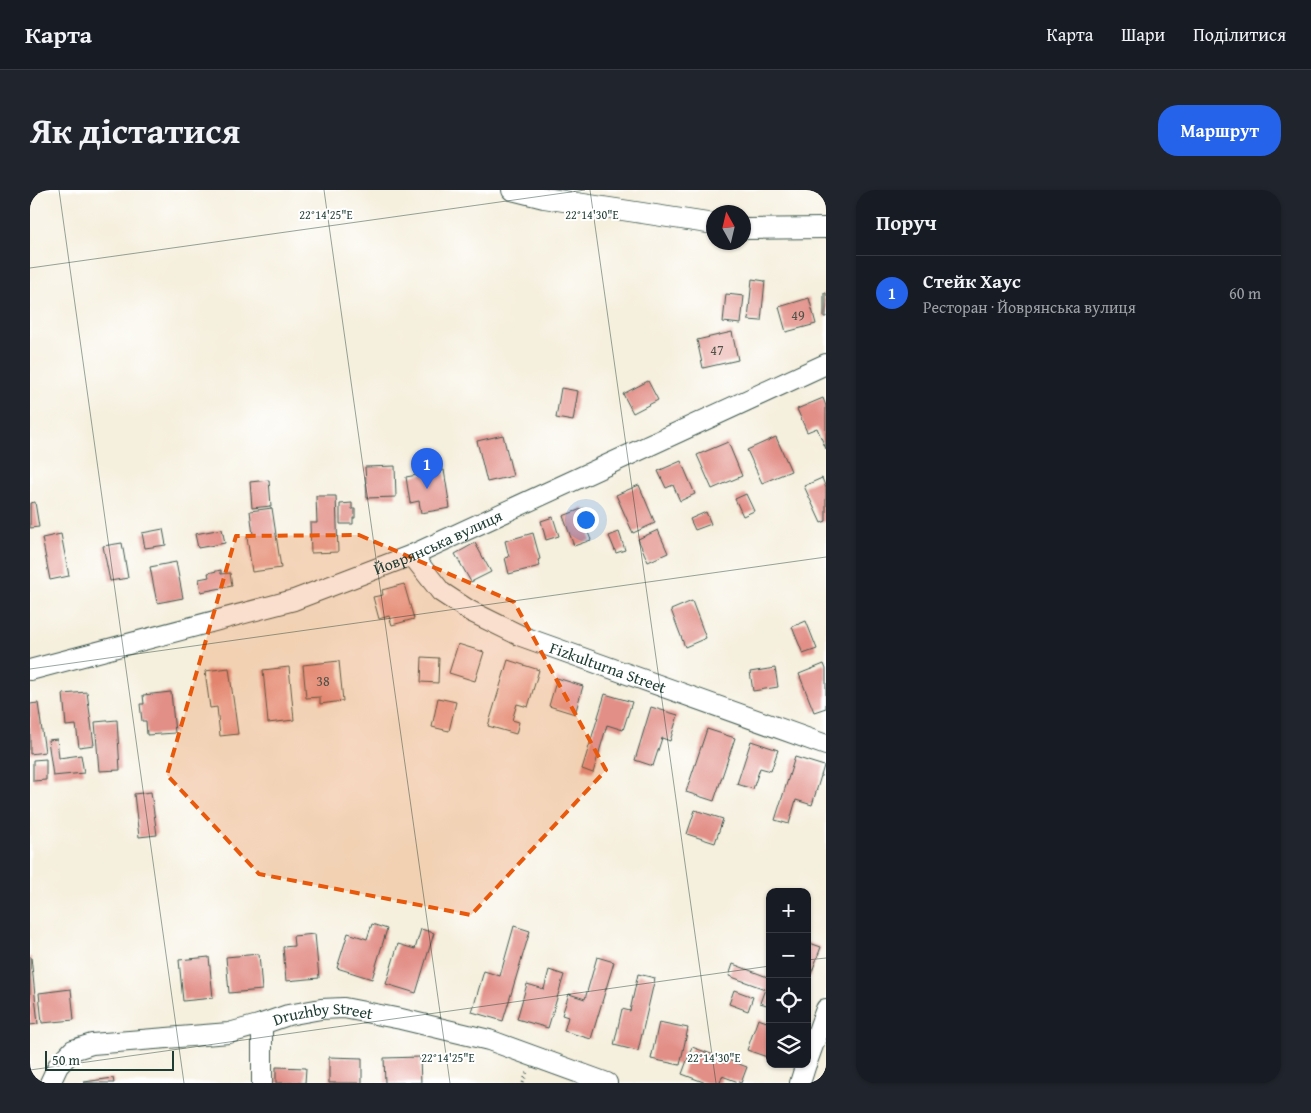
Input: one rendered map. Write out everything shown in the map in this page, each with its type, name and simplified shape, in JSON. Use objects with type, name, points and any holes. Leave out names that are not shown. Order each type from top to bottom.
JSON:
[{"type":"street","points":[[512,190],[544,198],[706,223]]},
{"type":"street","points":[[751,229],[826,228]]},
{"type":"street","name":"Йоврянська вулиця","points":[[30,670],[294,600],[412,555],[826,364]]},
{"type":"street","name":"Fizkulturna Street","points":[[412,555],[441,592],[470,612],[521,636],[826,745]]},
{"type":"street","name":"Druzhby Street","points":[[50,1083],[58,1066],[73,1050],[92,1044],[229,1033],[288,1015],[321,1009],[344,1008],[402,1018],[489,1040],[607,1083]]},
{"type":"street","points":[[811,1052],[826,1010]]},
{"type":"street","points":[[262,1024],[262,1083]]},
{"type":"street","points":[[800,1083],[805,1068]]},
{"type":"highlighted area","points":[[359,535],[514,602],[606,770],[471,915],[259,874],[167,775],[236,536]]},
{"type":"building","points":[[752,279],[765,281],[761,321],[748,320]]},
{"type":"building","points":[[824,293],[826,293],[826,317],[824,317]]},
{"type":"building","points":[[726,294],[744,296],[741,324],[723,322]]},
{"type":"building","points":[[809,298],[816,324],[786,332],[779,307]]},
{"type":"building","points":[[732,332],[738,360],[703,368],[697,340]]},
{"type":"building","points":[[648,381],[658,400],[633,413],[623,394]]},
{"type":"building","points":[[561,388],[578,391],[573,421],[556,418]]},
{"type":"building","points":[[823,398],[826,406],[826,449],[817,428],[807,432],[797,409]]},
{"type":"building","points":[[503,435],[513,476],[487,482],[477,441]]},
{"type":"building","points":[[776,437],[791,471],[762,483],[747,450]]},
{"type":"building","points":[[728,442],[742,476],[712,489],[697,455]]},
{"type":"building","points":[[681,461],[695,494],[680,501],[673,485],[666,488],[658,471]]},
{"type":"building","points":[[395,466],[396,497],[367,498],[365,467]]},
{"type":"building","points":[[444,470],[450,508],[421,513],[419,501],[410,503],[406,477]]},
{"type":"building","points":[[822,478],[826,488],[826,521],[821,523],[804,486]]},
{"type":"building","points":[[269,480],[271,506],[252,508],[250,482]]},
{"type":"building","points":[[639,485],[655,523],[633,533],[616,495]]},
{"type":"building","points":[[746,494],[754,511],[743,516],[735,499]]},
{"type":"building","points":[[316,496],[336,496],[338,552],[311,553],[310,523],[317,523]]},
{"type":"building","points":[[35,502],[39,527],[30,528],[30,503]]},
{"type":"building","points":[[352,503],[352,509],[355,509],[353,524],[340,524],[340,504]]},
{"type":"building","points":[[272,508],[281,568],[252,572],[247,537],[253,535],[250,511]]},
{"type":"building","points":[[584,508],[592,528],[587,530],[591,540],[574,546],[563,516]]},
{"type":"building","points":[[706,512],[711,524],[695,530],[690,519]]},
{"type":"building","points":[[553,517],[559,536],[546,540],[541,521]]},
{"type":"building","points":[[163,529],[166,545],[145,548],[142,533]]},
{"type":"building","points":[[222,529],[225,543],[198,548],[195,534]]},
{"type":"building","points":[[658,530],[668,553],[648,562],[638,539]]},
{"type":"building","points":[[619,532],[625,550],[616,553],[609,536]]},
{"type":"building","points":[[533,533],[540,566],[509,574],[505,558],[509,557],[505,541]]},
{"type":"building","points":[[61,534],[69,576],[50,580],[42,538]]},
{"type":"building","points":[[122,543],[128,578],[110,581],[103,546]]},
{"type":"building","points":[[475,543],[491,572],[471,582],[455,554]]},
{"type":"building","points":[[176,562],[183,598],[157,603],[150,567]]},
{"type":"building","points":[[221,570],[221,574],[230,573],[232,586],[201,592],[199,579],[209,577],[208,573]]},
{"type":"building","points":[[404,584],[414,619],[392,625],[389,616],[379,619],[373,597],[383,595],[382,590]]},
{"type":"building","points":[[692,601],[706,638],[685,647],[671,610]]},
{"type":"building","points":[[806,621],[817,649],[803,654],[792,627]]},
{"type":"building","points":[[458,644],[484,652],[475,681],[449,673]]},
{"type":"building","points":[[422,657],[439,658],[438,683],[421,682]]},
{"type":"building","points":[[508,660],[539,670],[528,707],[517,704],[512,720],[519,722],[516,734],[488,726]]},
{"type":"building","points":[[339,661],[343,701],[320,704],[320,697],[306,698],[303,665]]},
{"type":"building","points":[[824,664],[826,669],[826,708],[814,712],[799,674]]},
{"type":"building","points":[[289,667],[294,720],[268,723],[263,670]]},
{"type":"building","points":[[229,668],[238,734],[220,736],[217,707],[210,708],[205,671]]},
{"type":"building","points":[[775,668],[778,687],[753,691],[750,672]]},
{"type":"building","points":[[557,678],[583,686],[575,714],[549,706]]},
{"type":"building","points":[[87,692],[94,745],[79,747],[76,725],[66,726],[63,694]]},
{"type":"building","points":[[171,692],[175,733],[147,735],[146,721],[142,721],[140,704],[144,704],[143,695]]},
{"type":"building","points":[[605,694],[632,702],[623,730],[607,725],[593,773],[582,769]]},
{"type":"building","points":[[438,698],[456,702],[449,731],[432,727]]},
{"type":"building","points":[[38,703],[45,752],[30,754],[30,704]]},
{"type":"building","points":[[651,707],[678,715],[670,741],[662,738],[653,766],[635,760]]},
{"type":"building","points":[[117,720],[120,770],[99,771],[95,722]]},
{"type":"building","points":[[707,729],[735,738],[714,801],[686,792]]},
{"type":"building","points":[[57,739],[59,758],[81,755],[84,773],[53,776],[48,740]]},
{"type":"building","points":[[751,741],[778,750],[771,771],[760,768],[753,789],[737,784]]},
{"type":"building","points":[[795,757],[824,766],[812,805],[796,800],[789,824],[775,820]]},
{"type":"building","points":[[46,759],[46,780],[33,781],[33,760]]},
{"type":"building","points":[[151,792],[157,835],[139,837],[134,794]]},
{"type":"building","points":[[695,810],[723,819],[715,843],[687,834]]},
{"type":"building","points":[[372,924],[387,929],[372,979],[337,968],[348,933],[367,939]]},
{"type":"building","points":[[514,926],[530,931],[503,1021],[472,1012],[484,971],[500,976]]},
{"type":"building","points":[[421,929],[434,933],[416,993],[386,984],[398,944],[415,949]]},
{"type":"building","points":[[315,934],[319,978],[286,981],[283,947],[294,946],[293,936]]},
{"type":"building","points":[[811,943],[821,947],[811,974]]},
{"type":"building","points":[[259,954],[262,990],[229,993],[226,957]]},
{"type":"building","points":[[30,957],[38,1024],[30,1025]]},
{"type":"building","points":[[209,957],[213,998],[183,1001],[179,960]]},
{"type":"building","points":[[597,957],[614,962],[591,1039],[564,1031],[568,1017],[562,1015],[569,994],[585,999]]},
{"type":"building","points":[[733,964],[766,976],[766,1005],[760,1003],[765,989],[729,976]]},
{"type":"building","points":[[549,970],[564,975],[548,1028],[517,1019],[527,984],[544,989]]},
{"type":"building","points":[[638,974],[655,978],[638,1051],[614,1045],[622,1009],[630,1011]]},
{"type":"building","points":[[71,989],[74,1020],[42,1023],[39,993]]},
{"type":"building","points":[[734,990],[753,997],[748,1011],[729,1004]]},
{"type":"building","points":[[758,1019],[766,1022],[766,1057],[747,1050]]},
{"type":"building","points":[[659,1022],[688,1028],[680,1065],[651,1059]]},
{"type":"building","points":[[692,1047],[747,1067],[741,1083],[722,1076],[720,1083],[706,1083],[682,1074]]},
{"type":"building","points":[[329,1057],[362,1058],[362,1083],[329,1083]]},
{"type":"building","points":[[420,1057],[421,1083],[385,1083],[384,1058]]},
{"type":"building","points":[[276,1067],[306,1068],[305,1083],[276,1083]]},
{"type":"building","points":[[113,1078],[114,1083],[84,1082]]},
{"type":"place","name":"Стейк Хаус","points":[[427,489]]}]
